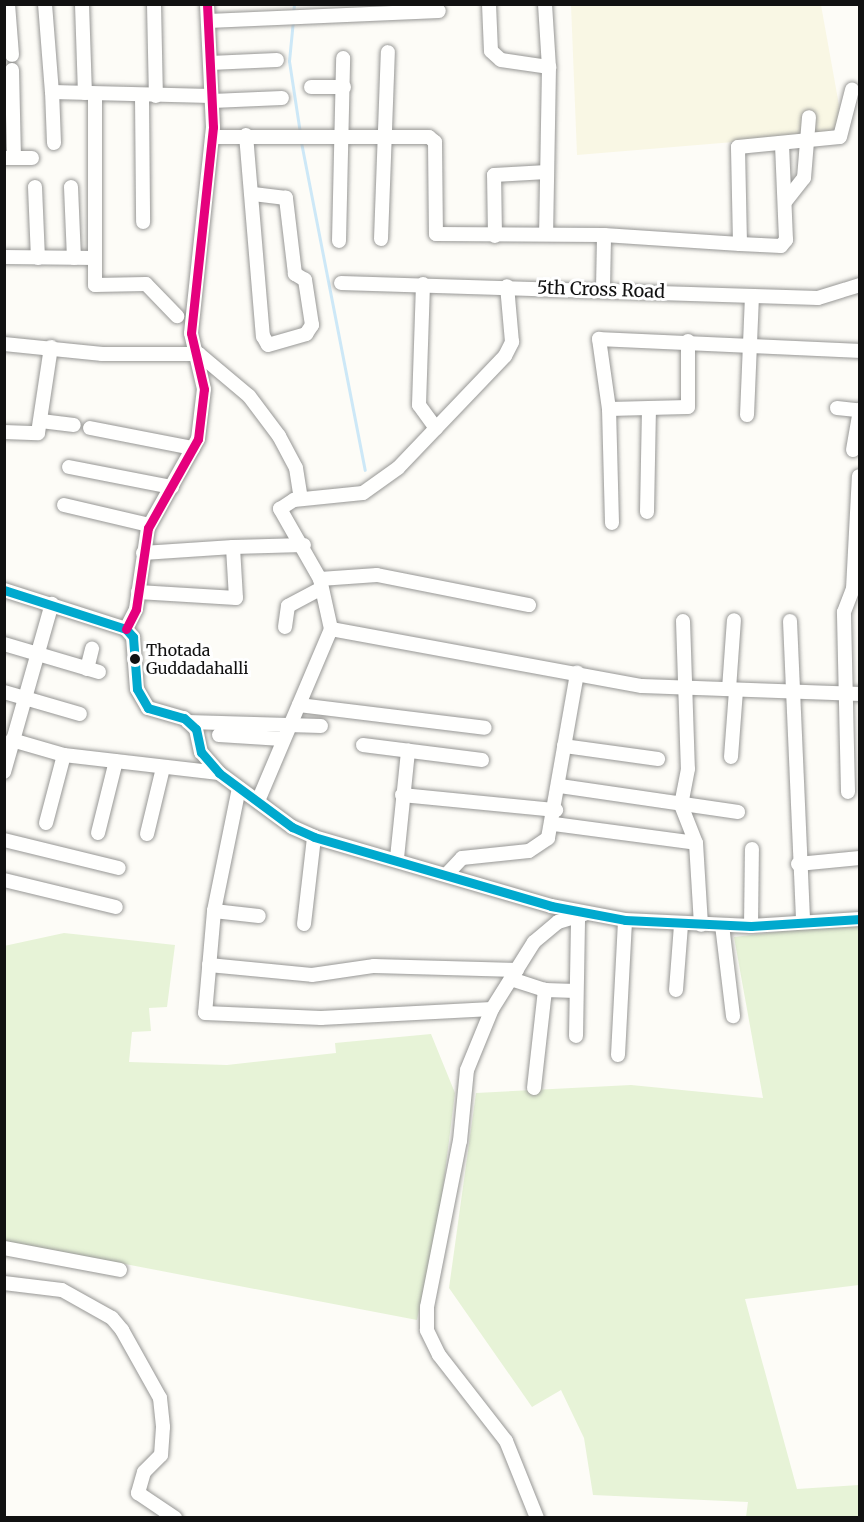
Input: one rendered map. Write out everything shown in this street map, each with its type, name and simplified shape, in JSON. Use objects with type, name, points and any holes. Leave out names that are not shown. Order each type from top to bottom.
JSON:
[{"type":"street","points":[[8,4],[12,55]]},
{"type":"street","points":[[45,4],[54,142]]},
{"type":"street","points":[[82,4],[90,94],[95,285],[146,284],[177,316]]},
{"type":"street","points":[[143,222],[153,4]]},
{"type":"street","points":[[126,629],[138,592],[149,525],[193,448],[204,389],[199,354],[190,333],[212,137],[207,4]]},
{"type":"street","points":[[489,4],[492,51],[501,60],[549,67]]},
{"type":"street","points":[[545,4],[549,67],[546,233]]},
{"type":"street","points":[[208,21],[439,11]]},
{"type":"street","points":[[381,239],[388,52]]},
{"type":"street","points":[[339,241],[343,58]]},
{"type":"street","points":[[210,63],[277,60]]},
{"type":"street","points":[[12,70],[9,158],[33,158]]},
{"type":"street","points":[[311,87],[344,87]]},
{"type":"street","points":[[740,244],[738,147],[810,140],[844,133],[852,90]]},
{"type":"street","points":[[52,92],[212,98],[282,98]]},
{"type":"street","points":[[785,202],[804,178],[810,140],[809,117]]},
{"type":"street","points":[[212,137],[313,134],[429,137],[435,142],[436,234],[604,235],[782,246],[787,236],[782,143]]},
{"type":"street","points":[[246,135],[263,336],[268,345],[306,334],[312,325],[305,280],[296,274],[286,198],[251,194]]},
{"type":"street","points":[[495,236],[494,175],[547,172]]},
{"type":"street","points":[[71,187],[74,258]]},
{"type":"street","points":[[35,188],[38,258]]},
{"type":"street","points":[[603,289],[604,235]]},
{"type":"street","points":[[4,257],[96,258]]},
{"type":"street","name":"5th Cross Road","points":[[341,283],[603,289],[818,298],[860,285]]},
{"type":"street","points":[[423,284],[419,405],[436,428]]},
{"type":"street","points":[[258,801],[331,629],[321,584],[304,545],[280,509],[284,503],[301,499],[363,494],[436,428],[505,356],[512,342],[507,286]]},
{"type":"street","points":[[747,415],[752,296]]},
{"type":"street","points":[[612,523],[609,409],[599,339],[751,342],[860,351]]},
{"type":"street","points":[[609,409],[649,410],[688,407],[688,341]]},
{"type":"street","points":[[4,344],[102,354],[199,354],[249,396],[279,436],[296,468],[301,499]]},
{"type":"street","points":[[4,432],[35,436],[41,421],[51,347]]},
{"type":"street","points":[[837,408],[858,410],[853,450]]},
{"type":"street","points":[[647,512],[649,410]]},
{"type":"street","points":[[41,421],[74,425]]},
{"type":"street","points":[[90,428],[193,448]]},
{"type":"street","points":[[69,467],[172,487]]},
{"type":"street","points":[[848,792],[854,694],[844,612],[853,589],[860,476]]},
{"type":"street","points":[[64,505],[149,525]]},
{"type":"street","points":[[143,553],[200,554],[233,547],[304,545]]},
{"type":"street","points":[[138,592],[236,598],[233,547]]},
{"type":"street","points":[[285,627],[288,606],[321,584],[377,575],[529,605]]},
{"type":"street","points":[[4,590],[126,629],[133,637],[137,689],[148,708],[188,722],[291,723],[321,726]]},
{"type":"street","points":[[4,772],[9,742],[52,604]]},
{"type":"street","points":[[731,757],[734,620]]},
{"type":"street","points":[[683,621],[688,769],[681,805],[696,843],[701,925]]},
{"type":"street","points":[[790,621],[802,922]]},
{"type":"street","points":[[331,629],[687,691],[791,690],[854,694]]},
{"type":"street","points":[[4,644],[93,670],[92,649]]},
{"type":"street","points":[[447,874],[462,858],[529,851],[548,838],[554,824],[564,746],[577,673]]},
{"type":"street","points":[[4,692],[80,714]]},
{"type":"street","points":[[299,705],[485,728]]},
{"type":"street","points":[[188,722],[196,729],[201,752],[219,773],[314,837],[397,858],[582,914],[681,925],[751,926],[860,919]]},
{"type":"street","points":[[219,735],[282,740]]},
{"type":"street","points":[[9,742],[64,756],[219,773]]},
{"type":"street","points":[[363,746],[482,760]]},
{"type":"street","points":[[564,746],[658,759]]},
{"type":"street","points":[[397,858],[408,751]]},
{"type":"street","points":[[46,823],[64,756]]},
{"type":"street","points":[[98,833],[116,761]]},
{"type":"street","points":[[147,834],[163,768]]},
{"type":"street","points":[[560,786],[738,813]]},
{"type":"street","points":[[239,788],[214,911],[205,1013],[321,1018],[492,1009]]},
{"type":"street","points":[[402,795],[556,810]]},
{"type":"street","points":[[554,824],[696,843]]},
{"type":"street","points":[[303,924],[314,837]]},
{"type":"street","points":[[4,840],[119,868]]},
{"type":"street","points":[[751,926],[752,849]]},
{"type":"street","points":[[798,864],[860,858]]},
{"type":"street","points":[[4,880],[116,907]]},
{"type":"street","points":[[214,911],[259,916]]},
{"type":"street","points":[[537,1518],[506,1441],[439,1355],[427,1330],[467,1070],[492,1009],[534,942],[558,922],[582,914]]},
{"type":"street","points":[[576,1036],[576,991],[582,914]]},
{"type":"street","points":[[618,1055],[625,920]]},
{"type":"street","points":[[676,990],[681,925]]},
{"type":"street","points":[[722,925],[733,1016]]},
{"type":"street","points":[[208,965],[312,975],[374,966],[514,975],[545,990],[576,991]]},
{"type":"street","points":[[534,1088],[545,990]]},
{"type":"street","points":[[4,1248],[120,1270]]},
{"type":"street","points":[[4,1283],[62,1290],[112,1318],[122,1330],[160,1398],[163,1427],[161,1455],[144,1472],[138,1493],[175,1518]]},
{"type":"shaded area","points":[[571,5],[821,5],[844,133],[577,155]]},
{"type":"green space","points":[[859,922],[859,1285],[745,1299],[797,1489],[859,1485],[859,1517],[746,1517],[748,1502],[593,1495],[584,1438],[561,1390],[532,1407],[449,1288],[476,1093],[631,1085],[763,1098],[734,937]]},
{"type":"green space","points":[[64,933],[175,945],[167,1007],[149,1008],[151,1031],[132,1032],[129,1062],[227,1065],[336,1053],[335,1043],[431,1034],[455,1093],[440,1212],[417,1320],[5,1241],[4,946]]},
{"type":"waterway","points":[[293,14],[294,4]]},
{"type":"waterway","points":[[293,20],[289,61],[300,133]]},
{"type":"waterway","points":[[301,142],[365,470]]},
{"type":"transit line","points":[[126,629],[136,609],[148,528],[198,439],[204,389],[191,333],[213,127],[207,4]]},
{"type":"transit line","points":[[4,590],[126,629],[133,637],[137,689],[148,708],[184,718],[196,729],[201,752],[219,773],[292,827],[314,837],[551,906],[625,920],[751,926],[860,919]]},
{"type":"place","name":"Thotada Guddadahalli","points":[[135,659]]}]
